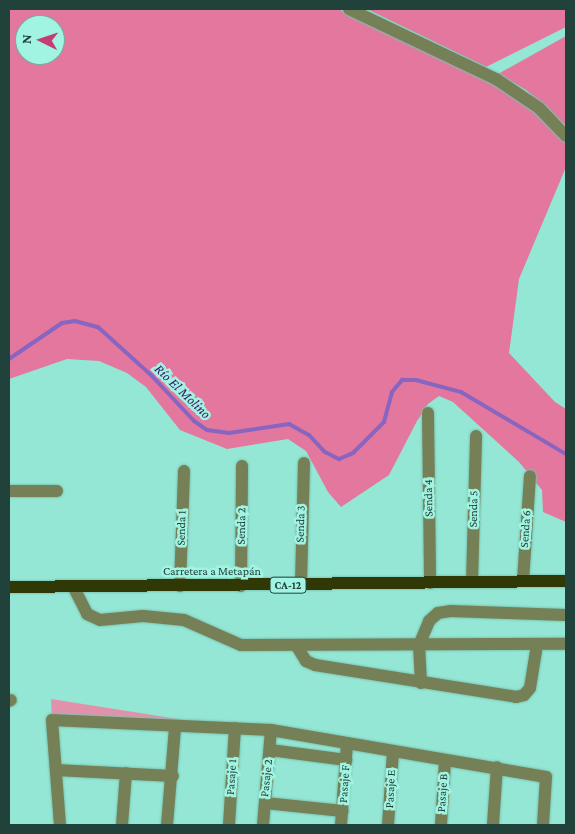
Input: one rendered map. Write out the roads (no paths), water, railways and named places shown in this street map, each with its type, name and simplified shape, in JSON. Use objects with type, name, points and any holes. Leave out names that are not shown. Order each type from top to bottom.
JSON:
[{"type":"main road","name":"Carretera a Metapán","points":[[9,586],[241,586],[566,581]]},
{"type":"street","points":[[349,9],[496,79],[539,108],[566,136]]},
{"type":"street","name":"Senda 4","points":[[428,413],[430,583]]},
{"type":"street","name":"Senda 5","points":[[472,582],[476,436]]},
{"type":"street","name":"Senda 3","points":[[301,585],[304,463]]},
{"type":"street","name":"Senda 2","points":[[241,586],[242,466]]},
{"type":"street","name":"Senda 1","points":[[180,586],[184,470]]},
{"type":"street","name":"Senda 6","points":[[523,581],[530,476]]},
{"type":"street","points":[[9,491],[57,491]]},
{"type":"street","points":[[74,586],[87,614],[100,620],[143,616],[184,620],[241,645],[566,644]]},
{"type":"street","points":[[421,683],[420,645],[429,621],[438,614],[450,611],[566,615]]},
{"type":"street","points":[[296,644],[306,661],[315,665],[516,697],[524,695],[530,688],[537,644]]},
{"type":"street","points":[[60,825],[52,720],[176,728],[271,730],[393,752],[497,767],[546,777],[543,825]]},
{"type":"street","points":[[167,825],[176,728]]},
{"type":"street","name":"Pasaje 1","points":[[229,825],[235,728]]},
{"type":"street","name":"Pasaje 2","points":[[263,825],[271,730]]},
{"type":"street","name":"Pasaje F","points":[[341,825],[347,743]]},
{"type":"street","points":[[270,750],[346,760]]},
{"type":"street","name":"Pasaje E","points":[[388,825],[393,752]]},
{"type":"street","name":"Pasaje B","points":[[441,825],[445,760]]},
{"type":"street","points":[[493,825],[497,767]]},
{"type":"street","points":[[56,770],[173,776]]},
{"type":"street","points":[[122,825],[126,773]]},
{"type":"street","points":[[265,803],[343,811]]},
{"type":"waterway","name":"Río El Molino","points":[[9,359],[62,323],[75,321],[98,327],[151,375],[194,421],[207,430],[229,433],[289,424],[309,435],[325,452],[339,459],[353,453],[384,422],[392,392],[402,380],[416,380],[461,392],[566,454]]}]
